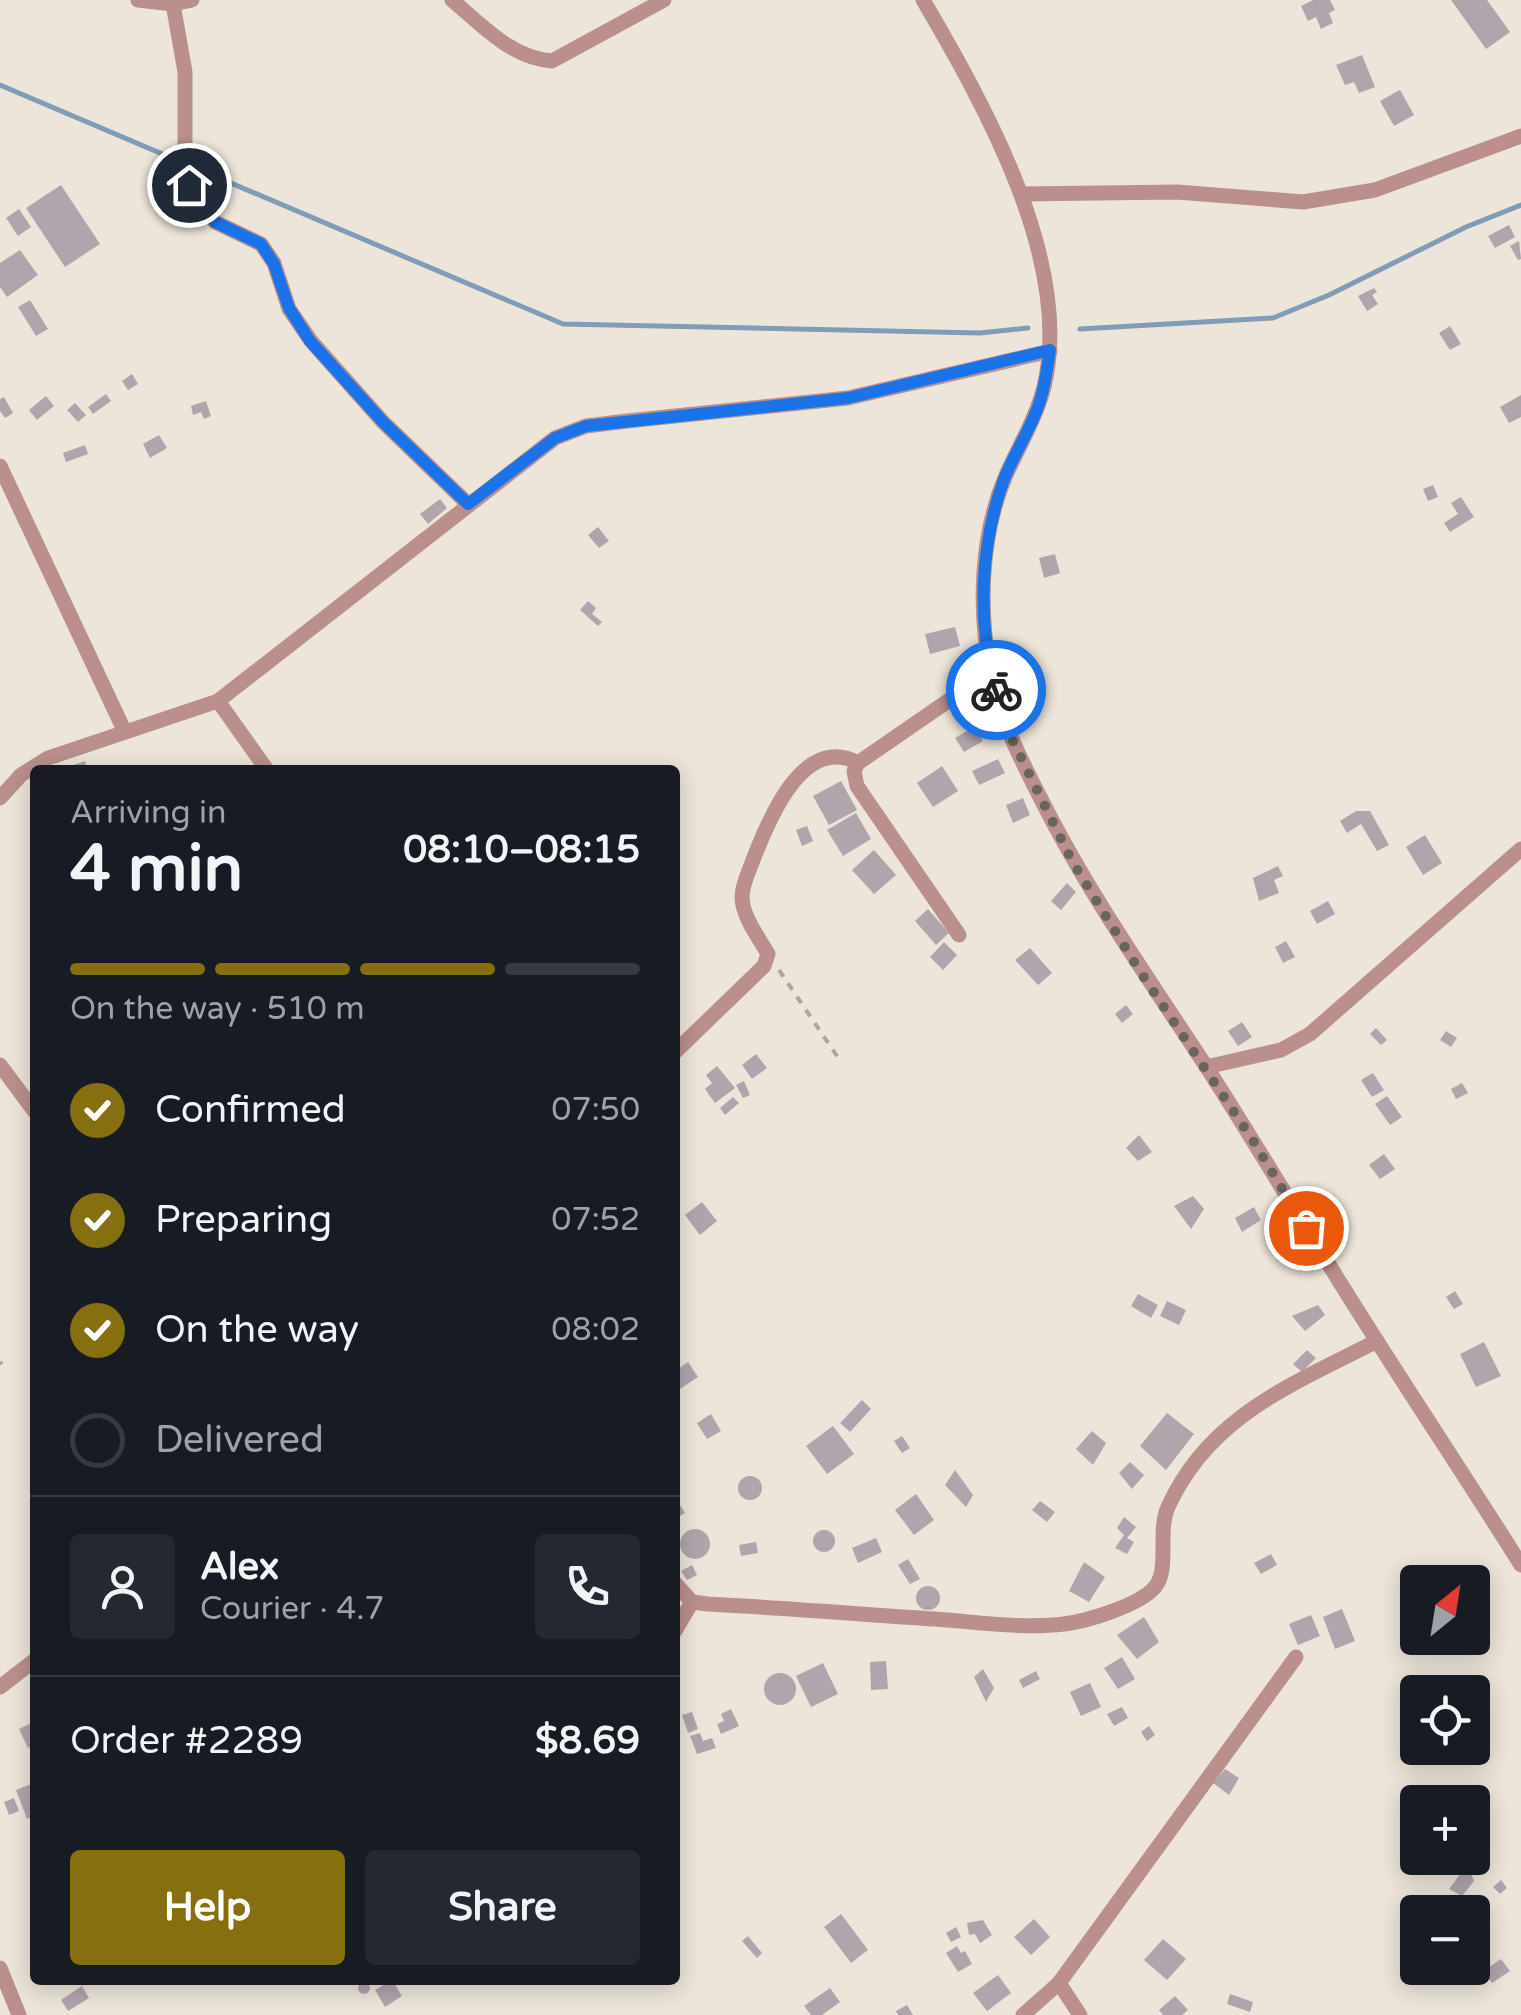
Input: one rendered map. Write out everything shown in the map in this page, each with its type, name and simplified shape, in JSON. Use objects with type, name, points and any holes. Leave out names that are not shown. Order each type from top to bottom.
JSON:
[{"type":"street","points":[[138,0],[173,4],[192,0]]},
{"type":"street","points":[[452,0],[514,50],[531,60],[552,61],[664,0]]},
{"type":"street","points":[[924,0],[982,107],[1021,194],[1044,283],[1050,350],[1040,403],[1004,478],[986,550],[984,598],[990,672],[1013,741],[1072,861],[1139,970],[1206,1068],[1521,1566]]},
{"type":"street","points":[[173,4],[184,72],[185,173],[189,185],[215,222],[261,244],[274,264],[289,308],[304,333],[383,422],[468,504]]},
{"type":"street","points":[[1021,194],[1177,192],[1303,202],[1375,190],[1521,136]]},
{"type":"street","points":[[37,765],[124,730],[218,702],[555,438],[586,426],[848,398],[1050,350]]},
{"type":"street","points":[[0,466],[124,730]]},
{"type":"street","points":[[959,935],[858,786],[854,771],[858,763],[990,672]]},
{"type":"street","points":[[218,702],[263,765]]},
{"type":"street","points":[[680,1047],[758,975],[768,954],[745,912],[742,898],[761,839],[785,792],[803,770],[833,756],[858,763]]},
{"type":"street","points":[[0,798],[30,769]]},
{"type":"street","points":[[1206,1068],[1282,1050],[1310,1034],[1521,849]]},
{"type":"street","points":[[0,1066],[30,1105]]},
{"type":"street","points":[[680,1589],[692,1602],[987,1623],[1064,1624],[1106,1613],[1145,1597],[1157,1585],[1162,1574],[1160,1540],[1164,1515],[1181,1479],[1200,1452],[1237,1418],[1288,1386],[1376,1341]]},
{"type":"street","points":[[680,1622],[692,1602]]},
{"type":"street","points":[[1023,2015],[1058,1983],[1296,1657]]},
{"type":"street","points":[[0,1686],[30,1664]]},
{"type":"street","points":[[0,1968],[20,2015]]},
{"type":"street","points":[[1058,1983],[1080,2015]]},
{"type":"path","points":[[768,954],[842,1062]]},
{"type":"building","points":[[1313,0],[1330,0],[1335,10],[1329,13],[1333,23],[1321,29],[1316,17],[1308,21],[1301,6]]},
{"type":"building","points":[[1451,0],[1487,0],[1510,32],[1486,49]]},
{"type":"building","points":[[1362,55],[1375,87],[1359,93],[1354,82],[1345,85],[1336,65]]},
{"type":"building","points":[[1400,90],[1414,115],[1394,126],[1380,101]]},
{"type":"building","points":[[61,185],[100,244],[65,267],[26,208]]},
{"type":"building","points":[[19,209],[31,227],[18,236],[6,218]]},
{"type":"building","points":[[1509,225],[1515,237],[1495,248],[1488,236]]},
{"type":"building","points":[[1519,241],[1521,259],[1518,260],[1510,246]]},
{"type":"building","points":[[20,250],[38,275],[7,297],[0,287],[0,263]]},
{"type":"building","points":[[1374,288],[1377,292],[1372,295],[1378,304],[1367,311],[1358,296]]},
{"type":"building","points":[[30,300],[48,329],[36,336],[18,307]]},
{"type":"building","points":[[1450,326],[1461,344],[1450,350],[1439,333]]},
{"type":"building","points":[[132,374],[138,384],[128,390],[122,381]]},
{"type":"building","points":[[106,394],[111,401],[93,414],[88,407]]},
{"type":"building","points":[[1521,395],[1521,417],[1509,423],[1500,407]]},
{"type":"building","points":[[46,396],[54,406],[37,420],[29,410]]},
{"type":"building","points":[[4,397],[13,413],[5,418],[0,411],[0,399]]},
{"type":"building","points":[[206,401],[211,416],[204,419],[201,412],[193,415],[191,406]]},
{"type":"building","points":[[75,403],[86,415],[78,422],[67,410]]},
{"type":"building","points":[[159,435],[167,448],[150,458],[143,444]]},
{"type":"building","points":[[85,445],[88,454],[66,462],[63,453]]},
{"type":"building","points":[[1433,485],[1438,497],[1428,501],[1423,489]]},
{"type":"building","points":[[1461,497],[1474,517],[1450,532],[1444,523],[1458,514],[1451,503]]},
{"type":"building","points":[[440,499],[447,508],[428,524],[420,514]]},
{"type":"building","points":[[598,527],[609,541],[599,548],[588,535]]},
{"type":"building","points":[[1055,554],[1060,573],[1044,578],[1039,558]]},
{"type":"building","points":[[588,601],[596,608],[592,614],[602,622],[598,626],[580,610]]},
{"type":"building","points":[[955,627],[960,646],[930,654],[925,634]]},
{"type":"building","points":[[974,727],[983,741],[964,752],[955,738]]},
{"type":"building","points":[[998,759],[1005,773],[979,785],[972,771]]},
{"type":"building","points":[[942,766],[958,791],[933,807],[917,783]]},
{"type":"building","points":[[841,781],[857,810],[829,825],[813,796]]},
{"type":"building","points":[[1023,798],[1030,815],[1013,823],[1006,805]]},
{"type":"building","points":[[1356,811],[1370,811],[1389,845],[1377,851],[1361,824],[1347,833],[1340,821]]},
{"type":"building","points":[[856,813],[871,839],[843,856],[827,830]]},
{"type":"building","points":[[807,826],[813,841],[802,846],[796,830]]},
{"type":"building","points":[[1425,835],[1442,863],[1423,875],[1406,847]]},
{"type":"building","points":[[874,850],[896,875],[874,894],[852,870]]},
{"type":"building","points":[[1278,866],[1283,876],[1274,880],[1279,893],[1259,901],[1253,878]]},
{"type":"building","points":[[1067,883],[1076,892],[1061,910],[1051,901]]},
{"type":"building","points":[[1328,901],[1335,914],[1317,924],[1310,911]]},
{"type":"building","points":[[928,909],[949,933],[936,945],[915,921]]},
{"type":"building","points":[[1286,941],[1295,957],[1283,963],[1275,947]]},
{"type":"building","points":[[944,942],[957,955],[943,970],[930,957]]},
{"type":"building","points":[[1030,948],[1052,973],[1038,985],[1015,960]]},
{"type":"building","points":[[1126,1005],[1133,1014],[1122,1023],[1115,1014]]},
{"type":"building","points":[[1242,1022],[1252,1037],[1238,1046],[1228,1031]]},
{"type":"building","points":[[1376,1028],[1387,1040],[1381,1045],[1370,1034]]},
{"type":"building","points":[[1446,1031],[1457,1038],[1451,1047],[1440,1040]]},
{"type":"building","points":[[756,1054],[767,1068],[752,1079],[742,1065]]},
{"type":"building","points":[[717,1066],[735,1088],[715,1103],[705,1089],[712,1083],[706,1075]]},
{"type":"building","points":[[1373,1073],[1384,1090],[1372,1097],[1361,1080]]},
{"type":"building","points":[[744,1081],[750,1095],[743,1098],[736,1085]]},
{"type":"building","points":[[1462,1083],[1468,1093],[1456,1099],[1451,1089]]},
{"type":"building","points":[[1387,1096],[1402,1117],[1390,1125],[1375,1104]]},
{"type":"building","points":[[733,1097],[739,1103],[725,1115],[720,1108]]},
{"type":"building","points":[[1139,1135],[1152,1152],[1138,1161],[1126,1148]]},
{"type":"building","points":[[1384,1154],[1395,1169],[1380,1179],[1369,1165]]},
{"type":"building","points":[[1193,1196],[1204,1209],[1191,1229],[1174,1206]]},
{"type":"building","points":[[702,1202],[717,1221],[700,1235],[685,1215]]},
{"type":"building","points":[[1254,1207],[1261,1220],[1242,1232],[1235,1218]]},
{"type":"building","points":[[1455,1291],[1463,1304],[1454,1309],[1446,1297]]},
{"type":"building","points":[[1138,1294],[1158,1305],[1151,1318],[1131,1306]]},
{"type":"building","points":[[1167,1301],[1186,1310],[1179,1325],[1160,1316]]},
{"type":"building","points":[[1318,1305],[1325,1315],[1305,1331],[1292,1316]]},
{"type":"building","points":[[1484,1342],[1501,1376],[1476,1387],[1460,1354]]},
{"type":"building","points":[[1307,1350],[1316,1358],[1302,1372],[1293,1364]]},
{"type":"building","points":[[688,1362],[698,1377],[680,1389],[680,1368]]},
{"type":"building","points":[[862,1400],[871,1409],[850,1432],[840,1423]]},
{"type":"building","points":[[1167,1413],[1194,1434],[1166,1470],[1140,1446]]},
{"type":"building","points":[[711,1414],[721,1431],[707,1439],[697,1423]]},
{"type":"building","points":[[833,1426],[854,1454],[827,1474],[806,1446]]},
{"type":"building","points":[[1092,1431],[1106,1443],[1093,1465],[1076,1449]]},
{"type":"building","points":[[902,1436],[910,1448],[902,1453],[894,1441]]},
{"type":"building","points":[[1130,1462],[1144,1475],[1132,1489],[1119,1473]]},
{"type":"building","points":[[955,1470],[973,1495],[966,1507],[945,1485]]},
{"type":"building","points":[[750,1476],[759,1479],[759,1497],[750,1500],[741,1497],[738,1488],[741,1479]]},
{"type":"building","points":[[916,1494],[934,1520],[914,1535],[895,1510]]},
{"type":"building","points":[[1040,1501],[1055,1512],[1047,1522],[1032,1510]]},
{"type":"building","points":[[1124,1517],[1136,1527],[1127,1538],[1134,1542],[1127,1554],[1115,1548],[1124,1535],[1117,1528]]},
{"type":"building","points":[[695,1529],[706,1533],[710,1544],[706,1555],[695,1559],[684,1555],[680,1544],[684,1533]]},
{"type":"building","points":[[824,1530],[832,1533],[832,1549],[824,1552],[816,1549],[813,1541],[816,1533]]},
{"type":"building","points":[[876,1538],[882,1552],[858,1563],[852,1548]]},
{"type":"building","points":[[756,1542],[758,1553],[741,1556],[739,1545]]},
{"type":"building","points":[[1271,1554],[1277,1565],[1261,1574],[1254,1563]]},
{"type":"building","points":[[908,1559],[920,1579],[910,1584],[898,1565]]},
{"type":"building","points":[[1084,1562],[1105,1577],[1089,1602],[1069,1591]]},
{"type":"building","points":[[692,1565],[697,1575],[687,1580],[681,1571]]},
{"type":"building","points":[[928,1586],[937,1589],[937,1607],[928,1610],[919,1607],[916,1598],[919,1589]]},
{"type":"building","points":[[1342,1609],[1355,1641],[1335,1649],[1323,1617]]},
{"type":"building","points":[[1311,1615],[1320,1636],[1298,1645],[1289,1624]]},
{"type":"building","points":[[1144,1617],[1159,1642],[1137,1659],[1117,1635]]},
{"type":"building","points":[[1122,1657],[1135,1679],[1118,1689],[1104,1668]]},
{"type":"building","points":[[886,1661],[888,1689],[871,1690],[870,1662]]},
{"type":"building","points":[[823,1663],[838,1694],[811,1707],[796,1676]]},
{"type":"building","points":[[983,1669],[994,1688],[986,1702],[974,1677]]},
{"type":"building","points":[[1036,1671],[1040,1679],[1023,1688],[1019,1680]]},
{"type":"building","points":[[780,1673],[792,1677],[796,1689],[792,1701],[780,1705],[768,1701],[764,1689],[768,1677]]},
{"type":"building","points":[[1090,1683],[1101,1707],[1081,1716],[1070,1692]]},
{"type":"building","points":[[1122,1707],[1128,1718],[1114,1726],[1107,1714]]},
{"type":"building","points":[[731,1709],[739,1726],[721,1734],[717,1724],[724,1721],[721,1714]]},
{"type":"building","points":[[692,1712],[698,1729],[688,1733],[682,1715]]},
{"type":"building","points":[[30,1724],[30,1747],[28,1748],[19,1729]]},
{"type":"building","points":[[1149,1726],[1155,1735],[1147,1741],[1141,1732]]},
{"type":"building","points":[[700,1733],[703,1741],[712,1738],[716,1748],[697,1754],[690,1736]]},
{"type":"building","points":[[1225,1769],[1239,1778],[1229,1795],[1213,1783]]},
{"type":"building","points":[[30,1784],[30,1818],[27,1819],[16,1790]]},
{"type":"building","points":[[14,1798],[19,1811],[9,1815],[4,1802]]},
{"type":"building","points":[[1460,1875],[1471,1875],[1474,1881],[1463,1895],[1449,1889]]},
{"type":"building","points":[[1501,1880],[1507,1888],[1500,1894],[1493,1887]]},
{"type":"building","points":[[841,1914],[868,1950],[851,1963],[824,1927]]},
{"type":"building","points":[[1034,1919],[1050,1937],[1031,1955],[1014,1937]]},
{"type":"building","points":[[983,1920],[992,1935],[980,1943],[975,1934],[969,1935],[967,1923]]},
{"type":"building","points":[[956,1927],[961,1937],[951,1942],[946,1933]]},
{"type":"building","points":[[748,1936],[762,1953],[757,1958],[742,1941]]},
{"type":"building","points":[[1163,1939],[1186,1959],[1167,1980],[1144,1960]]},
{"type":"building","points":[[957,1946],[972,1964],[958,1972],[946,1953]]},
{"type":"building","points":[[1501,1959],[1510,1971],[1492,1983],[1490,1966]]},
{"type":"building","points":[[998,1975],[1011,1993],[987,2011],[973,1993]]},
{"type":"building","points":[[359,1985],[369,1985],[369,1993],[359,1993]]},
{"type":"building","points":[[395,1985],[402,1996],[385,2007],[375,1990]]},
{"type":"building","points":[[82,1986],[89,1998],[68,2011],[61,2000]]},
{"type":"building","points":[[830,1988],[840,2002],[822,2015],[811,2015],[804,2006]]},
{"type":"building","points":[[1230,1994],[1253,2002],[1250,2012],[1227,2004]]},
{"type":"building","points":[[1175,1996],[1188,2010],[1182,2015],[1163,2015],[1159,2010]]},
{"type":"building","points":[[907,2005],[913,2015],[898,2015],[896,2011]]},
{"type":"waterway","points":[[0,85],[563,324],[980,333],[1028,328]]},
{"type":"waterway","points":[[1080,329],[1273,318],[1521,205]]},
{"type":"way so far","points":[[996,690],[1013,741],[1072,861],[1306,1228]]},
{"type":"route","points":[[189,185],[215,222],[261,244],[274,264],[289,308],[310,341],[383,422],[468,504],[555,438],[586,426],[848,398],[1050,350],[1040,403],[1004,478],[986,550],[984,598],[990,672],[996,690]]}]
